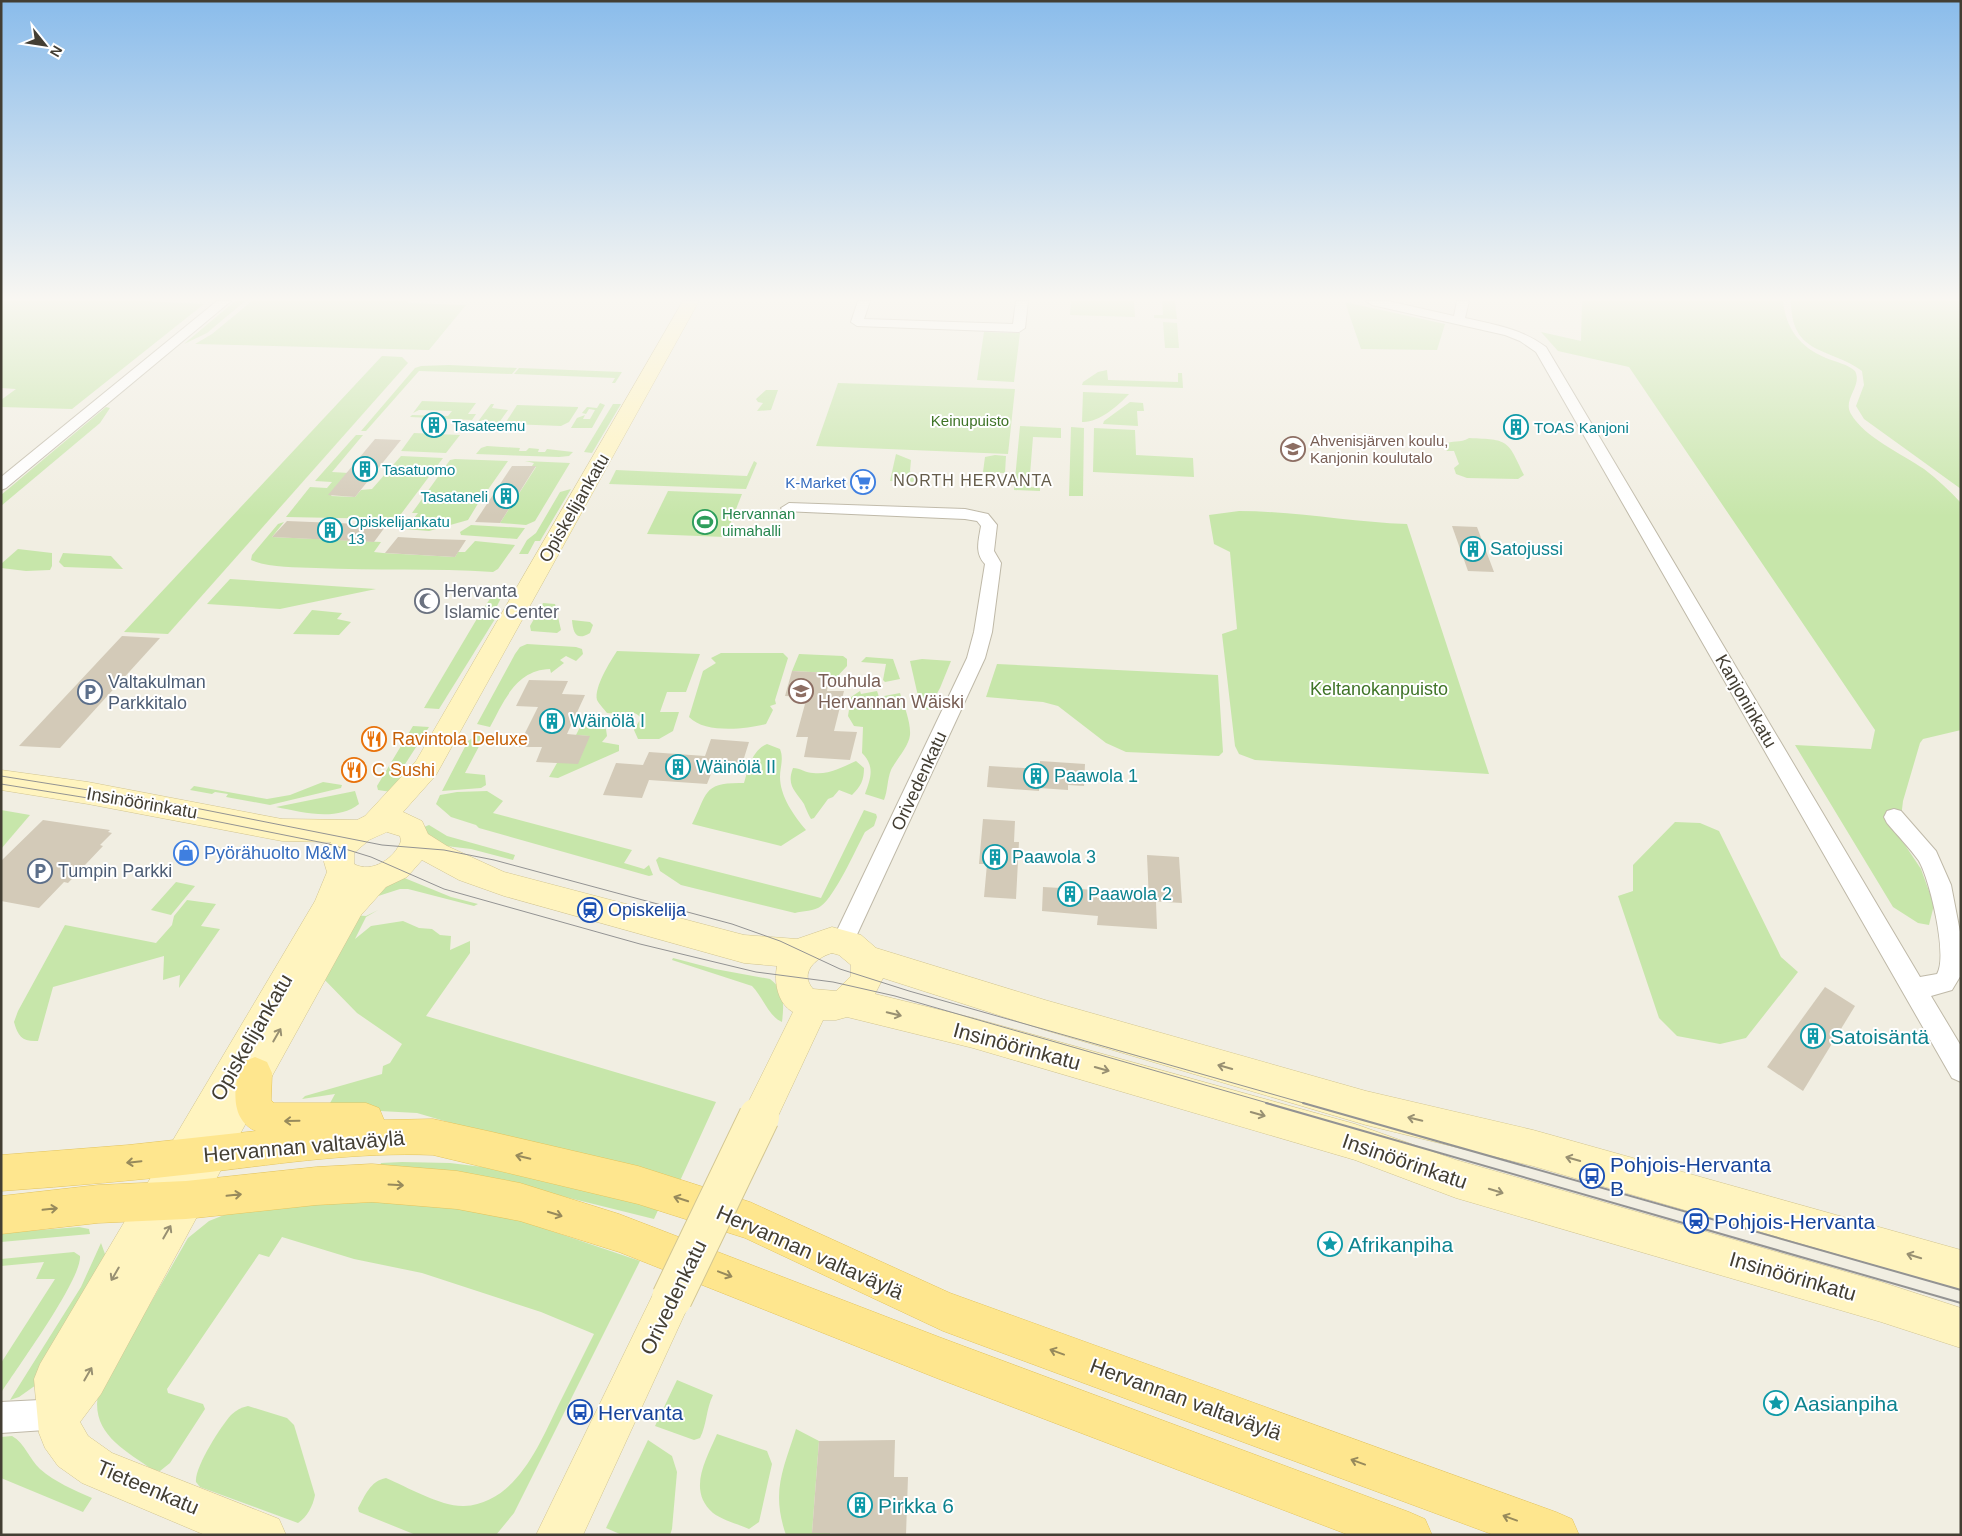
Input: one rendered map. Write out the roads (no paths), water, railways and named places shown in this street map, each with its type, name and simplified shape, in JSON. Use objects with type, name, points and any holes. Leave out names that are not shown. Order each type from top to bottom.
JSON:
[{"type":"main road","name":"Opiskelijankatu","points":[[367,827],[426,768],[651,373]]},
{"type":"main road","name":"Opiskelijankatu","points":[[414,835],[426,768]]},
{"type":"main road","name":"Insinöörinkatu","points":[[1,780],[98,794],[282,830],[367,827]]},
{"type":"main road","points":[[478,876],[438,857],[397,822],[367,827],[345,844],[340,865],[356,879],[385,874],[427,871],[478,876],[795,963]]},
{"type":"main road","name":"Insinöörinkatu","points":[[282,830],[340,865]]},
{"type":"main road","points":[[385,874],[410,857],[414,835]]},
{"type":"main road","name":"Opiskelijankatu","points":[[171,1201],[328,905],[340,865]]},
{"type":"main road","name":"Opiskelijankatu","points":[[196,1155],[255,1073],[350,906],[385,874]]},
{"type":"main road","points":[[820,941],[854,950],[867,977],[863,987],[830,1004],[803,1001],[795,993],[791,984],[795,963],[820,941]]},
{"type":"main road","name":"Insinöörinkatu","points":[[854,950],[1045,1015],[1265,1079],[1366,1108],[1533,1148],[1961,1270]]},
{"type":"main road","name":"Insinöörinkatu","points":[[830,1004],[973,1033],[1214,1101],[1355,1142],[1456,1179],[1856,1294],[1961,1328]]},
{"type":"main road","name":"Orivedenkatu","points":[[559,1535],[759,1117],[830,1004]]},
{"type":"main road","points":[[255,1073],[253,1105],[262,1116],[276,1122],[420,1120],[492,1150]]},
{"type":"main road","name":"Hervannan valtaväylä","points":[[1,1173],[196,1155],[330,1140],[404,1136],[433,1138],[492,1150],[638,1185],[750,1221],[942,1311],[1556,1535]]},
{"type":"main road","points":[[1,1215],[98,1204],[171,1201],[316,1186],[372,1183],[434,1187],[520,1202],[619,1233],[948,1362],[1409,1535]]},
{"type":"main road","points":[[60,1414],[86,1379],[171,1201]]},
{"type":"main road","name":"Tieteenkatu","points":[[60,1414],[60,1433],[64,1439],[73,1451],[98,1468],[263,1535]]},
{"type":"street","points":[[1,485],[138,373]]},
{"type":"street","name":"Kanjoninkatu","points":[[1555,373],[1961,1070]]},
{"type":"street","name":"Orivedenkatu","points":[[790,508],[965,514],[982,517],[989,524],[986,551],[987,557],[993,563],[983,632],[976,658],[854,950]]},
{"type":"street","points":[[1894,817],[1928,857],[1940,885],[1953,957],[1950,973],[1944,983],[1913,989]]},
{"type":"street","points":[[1,1418],[60,1414]]},
{"type":"tram line","points":[[1,776],[170,803],[382,845],[444,850],[494,860],[732,924],[780,941],[840,969],[909,991],[1307,1104]]},
{"type":"tram line","points":[[1,784],[150,808],[329,844],[371,857],[444,889],[640,944],[756,972],[833,982],[895,996],[1271,1104]]},
{"type":"tram line","points":[[1266,1103],[1961,1303]]},
{"type":"tram line","points":[[1303,1103],[1961,1290]]},
{"type":"place","name":"Tasateemu","points":[[434,425]]},
{"type":"place","name":"TOAS Kanjoni","points":[[1516,427]]},
{"type":"place","name":"Ahvenisjärven koulu, Kanjonin koulutalo","points":[[1293,449]]},
{"type":"place","name":"Tasatuomo","points":[[365,469]]},
{"type":"place","name":"K-Market","points":[[863,482]]},
{"type":"place","name":"Tasataneli","points":[[506,496]]},
{"type":"place","name":"Hervannan uimahalli","points":[[705,522]]},
{"type":"place","name":"Opiskelijankatu 13","points":[[330,530]]},
{"type":"place","name":"Satojussi","points":[[1473,549]]},
{"type":"place","name":"Hervanta Islamic Center","points":[[427,601]]},
{"type":"place","name":"Touhula Hervannan Wäiski","points":[[801,691]]},
{"type":"place","name":"Valtakulman Parkkitalo","points":[[90,692]]},
{"type":"place","name":"Wäinölä I","points":[[552,721]]},
{"type":"place","name":"Ravintola Deluxe","points":[[374,739]]},
{"type":"place","name":"Wäinölä II","points":[[678,767]]},
{"type":"place","name":"C Sushi","points":[[354,770]]},
{"type":"place","name":"Paawola 1","points":[[1036,776]]},
{"type":"place","name":"Pyörähuolto M&M","points":[[186,853]]},
{"type":"place","name":"Paawola 3","points":[[995,857]]},
{"type":"place","name":"Tumpin Parkki","points":[[40,871]]},
{"type":"place","name":"Paawola 2","points":[[1070,894]]},
{"type":"place","name":"Opiskelija","points":[[590,910]]},
{"type":"place","name":"Satoisäntä","points":[[1813,1036]]},
{"type":"place","name":"Pohjois-Hervanta B","points":[[1592,1176]]},
{"type":"place","name":"Pohjois-Hervanta","points":[[1696,1221]]},
{"type":"place","name":"Afrikanpiha","points":[[1330,1244]]},
{"type":"place","name":"Aasianpiha","points":[[1776,1403]]},
{"type":"place","name":"Hervanta","points":[[580,1412]]},
{"type":"place","name":"Pirkka 6","points":[[860,1505]]},
{"type":"district","name":"NORTH HERVANTA","points":[[972,480]]},
{"type":"park label","name":"Keinupuisto","points":[[970,420]]},
{"type":"park label","name":"Keltanokanpuisto","points":[[1379,689]]}]
